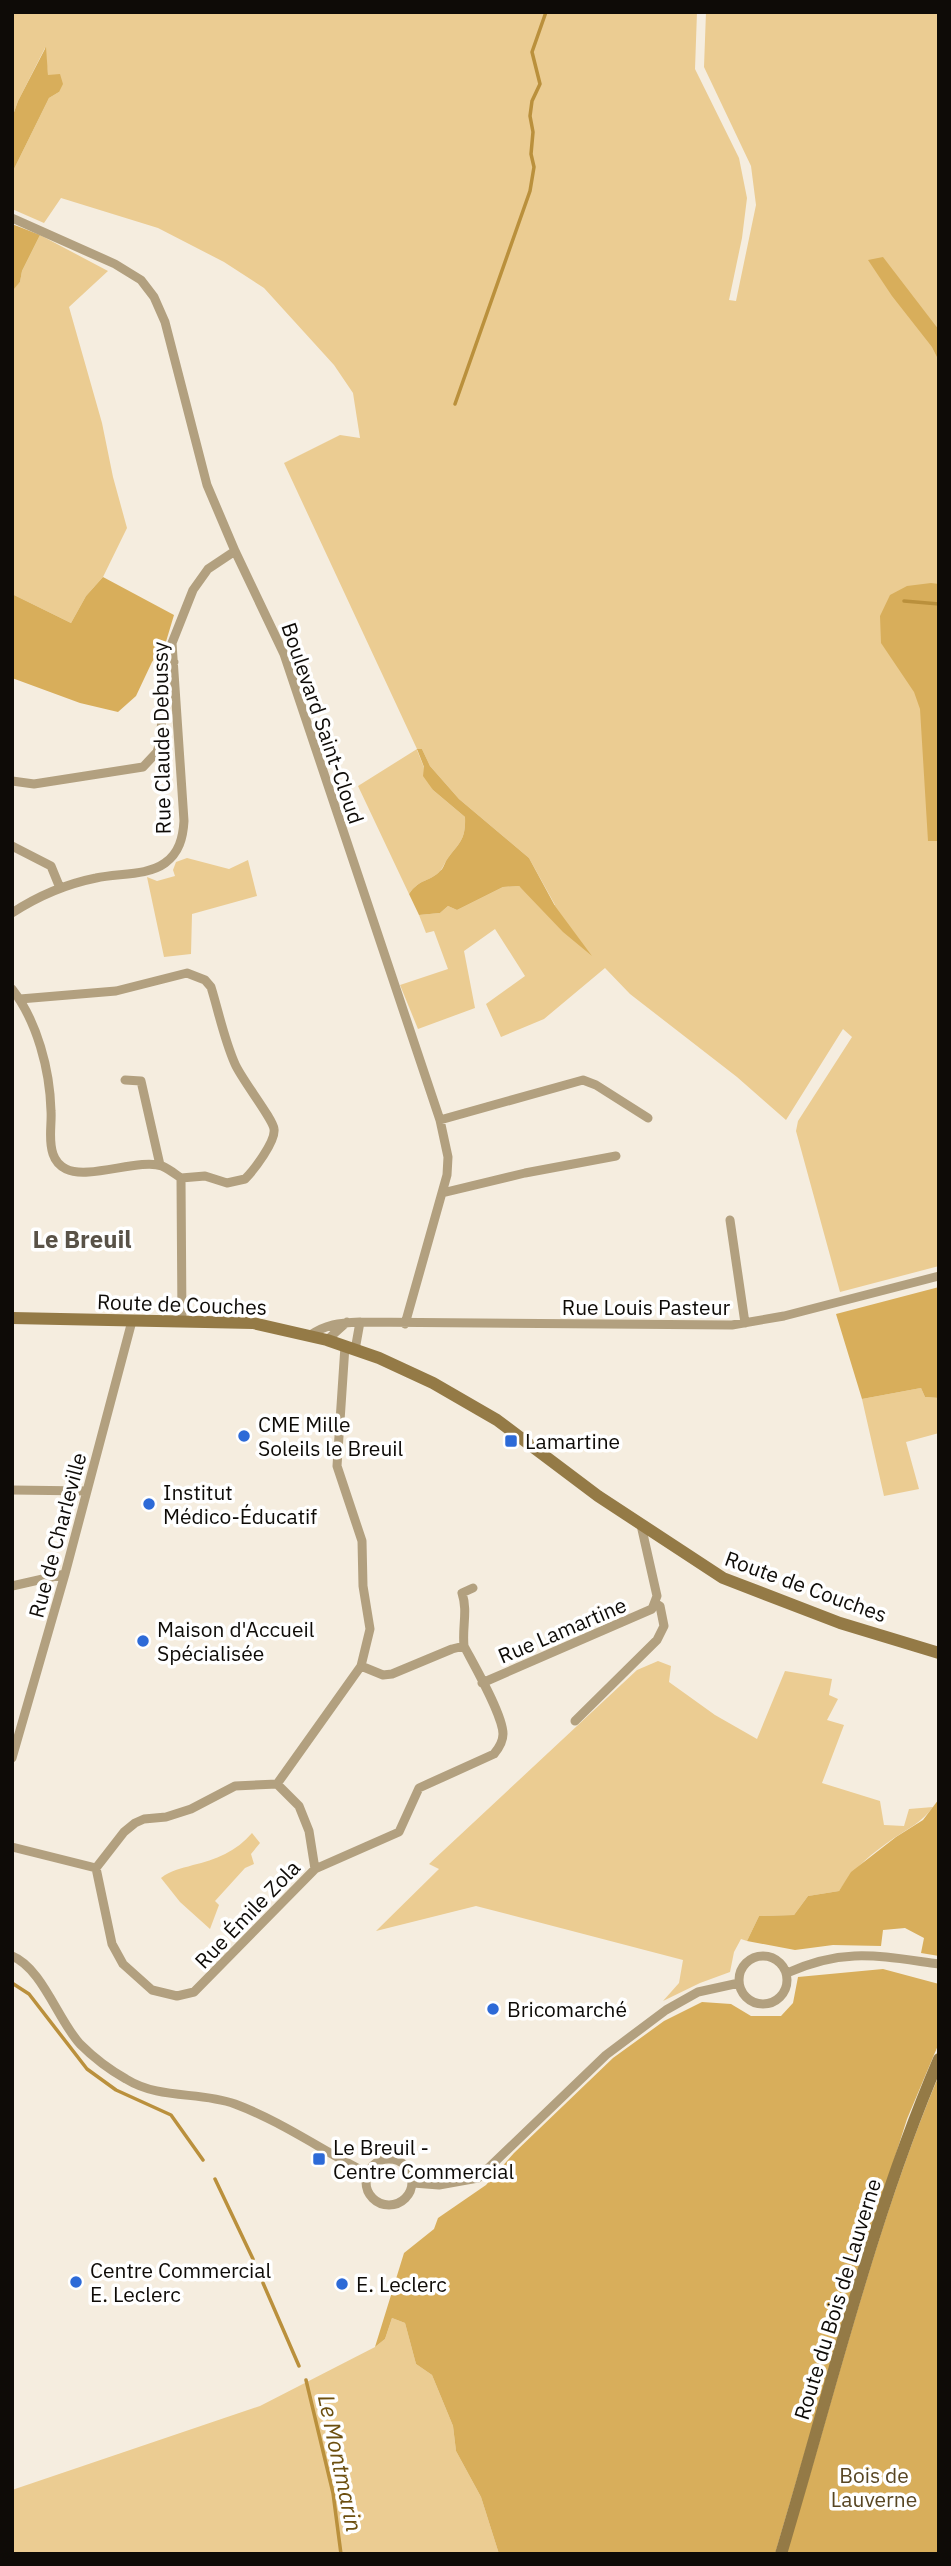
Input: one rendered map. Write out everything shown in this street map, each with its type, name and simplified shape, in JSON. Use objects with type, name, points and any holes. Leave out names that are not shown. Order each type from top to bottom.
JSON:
[{"type":"main road","name":"Route de Couches","points":[[12,1318],[253,1324],[327,1340],[350,1348],[402,1367],[478,1408],[641,1525],[723,1578],[841,1623],[939,1653]]},
{"type":"main road","name":"Route du Bois de Lauverne","points":[[781,2554],[853,2307],[909,2130],[939,2059]]},
{"type":"street","name":"Boulevard Saint-Cloud","points":[[12,218],[115,264],[141,280],[154,297],[165,322],[207,485],[284,654],[440,1120],[449,1157],[447,1175],[405,1324]]},
{"type":"street","name":"Rue Claude Debussy","points":[[12,913],[60,888],[98,877],[151,870],[163,865],[173,856],[181,843],[184,821],[172,643],[193,590],[208,569],[235,551]]},
{"type":"street","points":[[12,781],[34,784],[143,767],[157,752],[160,742],[166,672],[171,662],[174,662]]},
{"type":"street","points":[[12,846],[51,866],[60,888]]},
{"type":"street","points":[[12,989],[20,999],[46,1068],[51,1110],[51,1147],[59,1164],[67,1170],[85,1172],[160,1165],[181,1178],[205,1176],[227,1183],[245,1179],[273,1140],[274,1124],[235,1066],[225,1041],[211,987],[205,980],[187,973],[116,991],[20,999]]},
{"type":"street","points":[[125,1080],[141,1081],[160,1165]]},
{"type":"street","points":[[440,1120],[583,1080],[648,1118]]},
{"type":"street","points":[[442,1193],[525,1173],[615,1156]]},
{"type":"street","points":[[181,1178],[182,1322]]},
{"type":"street","points":[[730,1220],[746,1323]]},
{"type":"street","name":"Rue Louis Pasteur","points":[[309,1336],[335,1322],[706,1326],[746,1323],[784,1316],[939,1276]]},
{"type":"street","name":"Rue de Charleville","points":[[12,1758],[16,1735],[65,1574],[132,1321]]},
{"type":"street","points":[[327,1340],[347,1322]]},
{"type":"street","points":[[277,1784],[361,1666],[370,1629],[363,1586],[364,1555],[358,1526],[340,1479],[336,1453],[350,1348],[360,1322]]},
{"type":"street","points":[[12,1490],[87,1491]]},
{"type":"street","name":"Rue Lamartine","points":[[482,1683],[646,1613],[655,1604],[655,1585],[641,1525]]},
{"type":"street","points":[[12,1586],[65,1574]]},
{"type":"street","name":"Rue Émile Zola","points":[[96,1868],[113,1944],[123,1964],[152,1990],[177,1996],[194,1992],[315,1869],[399,1832],[419,1788],[494,1754],[499,1749],[503,1731],[464,1646],[467,1606],[462,1594],[473,1588]]},
{"type":"street","points":[[575,1721],[657,1640],[664,1626],[660,1606],[655,1604]]},
{"type":"street","points":[[361,1666],[383,1675],[392,1674],[464,1646]]},
{"type":"street","points":[[12,1847],[96,1868],[124,1832],[135,1823],[191,1809],[235,1786],[277,1784],[299,1806],[309,1831],[315,1869]]},
{"type":"street","points":[[759,1955],[773,1957],[787,1973],[785,1990],[773,2002],[756,2003],[748,1999],[739,1983],[741,1969],[746,1962],[759,1955]]},
{"type":"street","points":[[787,1973],[808,1963],[833,1956],[877,1955],[939,1965]]},
{"type":"street","points":[[12,1956],[30,1969],[80,2043],[128,2081],[172,2095],[213,2098],[233,2103],[261,2115],[367,2173]]},
{"type":"street","points":[[413,2183],[439,2185],[478,2178],[606,2055],[666,2010],[698,1992],[739,1983]]},
{"type":"street","points":[[386,2158],[395,2159],[410,2170],[413,2183],[411,2191],[398,2204],[378,2203],[366,2185],[367,2173],[376,2162],[386,2158]]},
{"type":"shaded area","points":[[12,12],[697,12],[695,69],[739,158],[747,198],[729,300],[736,301],[756,205],[751,166],[704,67],[706,12],[939,12],[939,1266],[840,1292],[796,1131],[798,1121],[852,1037],[843,1029],[786,1120],[737,1077],[630,994],[605,968],[544,1019],[501,1037],[486,1004],[525,976],[495,929],[464,951],[475,1008],[418,1029],[400,985],[448,969],[434,931],[426,933],[419,915],[440,913],[448,906],[457,910],[503,887],[519,886],[538,903],[555,905],[529,858],[459,799],[430,766],[422,749],[417,750],[433,790],[465,817],[465,825],[460,842],[441,870],[417,885],[409,894],[358,786],[417,749],[284,463],[340,435],[360,438],[353,393],[334,365],[264,288],[224,262],[158,228],[61,198],[44,223],[12,209],[12,173],[49,98],[59,92],[48,75],[45,48],[12,118]]},
{"type":"shaded area","points":[[40,235],[108,271],[69,307],[102,423],[127,528],[103,577],[86,596],[71,623],[12,594],[12,290],[20,282],[22,271]]},
{"type":"shaded area","points":[[187,858],[229,869],[248,860],[257,896],[192,914],[191,954],[164,957],[147,877],[157,881],[175,876],[173,870],[176,862]]},
{"type":"shaded area","points":[[921,1388],[925,1397],[939,1398],[939,1433],[906,1442],[919,1489],[884,1496],[862,1399]]},
{"type":"shaded area","points":[[658,1661],[671,1666],[669,1682],[715,1715],[757,1739],[785,1671],[832,1679],[829,1695],[838,1699],[827,1720],[844,1725],[822,1783],[880,1801],[884,1825],[904,1826],[909,1809],[933,1807],[920,1821],[864,1862],[839,1891],[808,1896],[794,1915],[759,1916],[747,1941],[741,1939],[734,1952],[730,1972],[663,2001],[679,1983],[683,1960],[476,1906],[376,1931],[439,1869],[429,1864],[637,1670]]},
{"type":"shaded area","points":[[252,1833],[260,1843],[251,1854],[254,1864],[245,1868],[215,1901],[219,1905],[210,1929],[180,1902],[161,1878],[176,1870],[225,1854],[240,1845]]},
{"type":"shaded area","points":[[392,2318],[405,2323],[416,2364],[432,2375],[453,2426],[456,2451],[481,2497],[499,2554],[12,2554],[12,2490],[260,2406],[375,2347],[385,2339]]},
{"type":"green space","points":[[46,47],[48,75],[60,74],[63,84],[59,92],[49,98],[12,173],[12,118]]},
{"type":"green space","points":[[12,224],[40,235],[22,271],[20,282],[13,290]]},
{"type":"green space","points":[[883,257],[939,330],[939,361],[932,347],[868,260]]},
{"type":"green space","points":[[103,577],[174,615],[165,645],[152,662],[136,696],[118,712],[80,703],[12,678],[12,594],[71,623],[86,596]]},
{"type":"green space","points":[[939,584],[939,841],[928,841],[920,709],[914,692],[881,643],[880,616],[890,595],[907,586]]},
{"type":"green space","points":[[417,749],[422,749],[430,766],[459,799],[529,858],[555,906],[592,956],[563,932],[519,886],[503,887],[457,910],[448,906],[440,913],[419,915],[409,894],[417,885],[442,869],[463,837],[465,817],[433,790],[423,776],[424,767]]},
{"type":"green space","points":[[939,1287],[939,1398],[925,1397],[921,1388],[862,1399],[836,1314]]},
{"type":"green space","points":[[939,1799],[939,1956],[921,1953],[924,1938],[905,1928],[883,1930],[881,1946],[833,1945],[795,1950],[747,1941],[759,1916],[794,1915],[808,1896],[839,1891],[851,1872],[923,1820]]},
{"type":"green space","points":[[883,1969],[939,1984],[939,2043],[907,2119],[848,2305],[775,2554],[499,2554],[481,2497],[456,2451],[453,2426],[432,2375],[416,2364],[405,2323],[392,2318],[385,2339],[375,2347],[404,2253],[434,2229],[438,2218],[486,2185],[514,2153],[613,2058],[664,2021],[702,2002],[731,2004],[751,2016],[781,2016],[793,2003],[798,1977]]},
{"type":"green space","name":"Bois de Lauverne","points":[[939,2075],[939,2554],[786,2554],[875,2252]]},
{"type":"waterway","points":[[455,404],[530,191],[534,167],[530,116],[532,101],[540,84],[532,52],[546,12]]},
{"type":"waterway","points":[[904,601],[939,604]]},
{"type":"waterway","name":"Le Montmarin","points":[[12,1983],[29,1994],[87,2069],[116,2090],[171,2115],[203,2160]]},
{"type":"waterway","name":"Le Montmarin","points":[[215,2179],[253,2259]]},
{"type":"waterway","name":"Le Montmarin","points":[[263,2283],[299,2366]]},
{"type":"waterway","name":"Le Montmarin","points":[[306,2380],[333,2493],[341,2554]]},
{"type":"place","name":"CME Mille Soleils le Breuil","points":[[244,1436]]},
{"type":"place","name":"Lamartine","points":[[511,1441]]},
{"type":"place","name":"Institut Médico-Éducatif","points":[[149,1504]]},
{"type":"place","name":"Maison d'Accueil Spécialisée","points":[[143,1641]]},
{"type":"place","name":"Bricomarché","points":[[493,2009]]},
{"type":"place","name":"Le Breuil - Centre Commercial","points":[[319,2159]]},
{"type":"place","name":"Centre Commercial E. Leclerc","points":[[76,2282]]},
{"type":"place","name":"E. Leclerc","points":[[342,2284]]},
{"type":"district","name":"Le Breuil","points":[[82,1239]]}]
